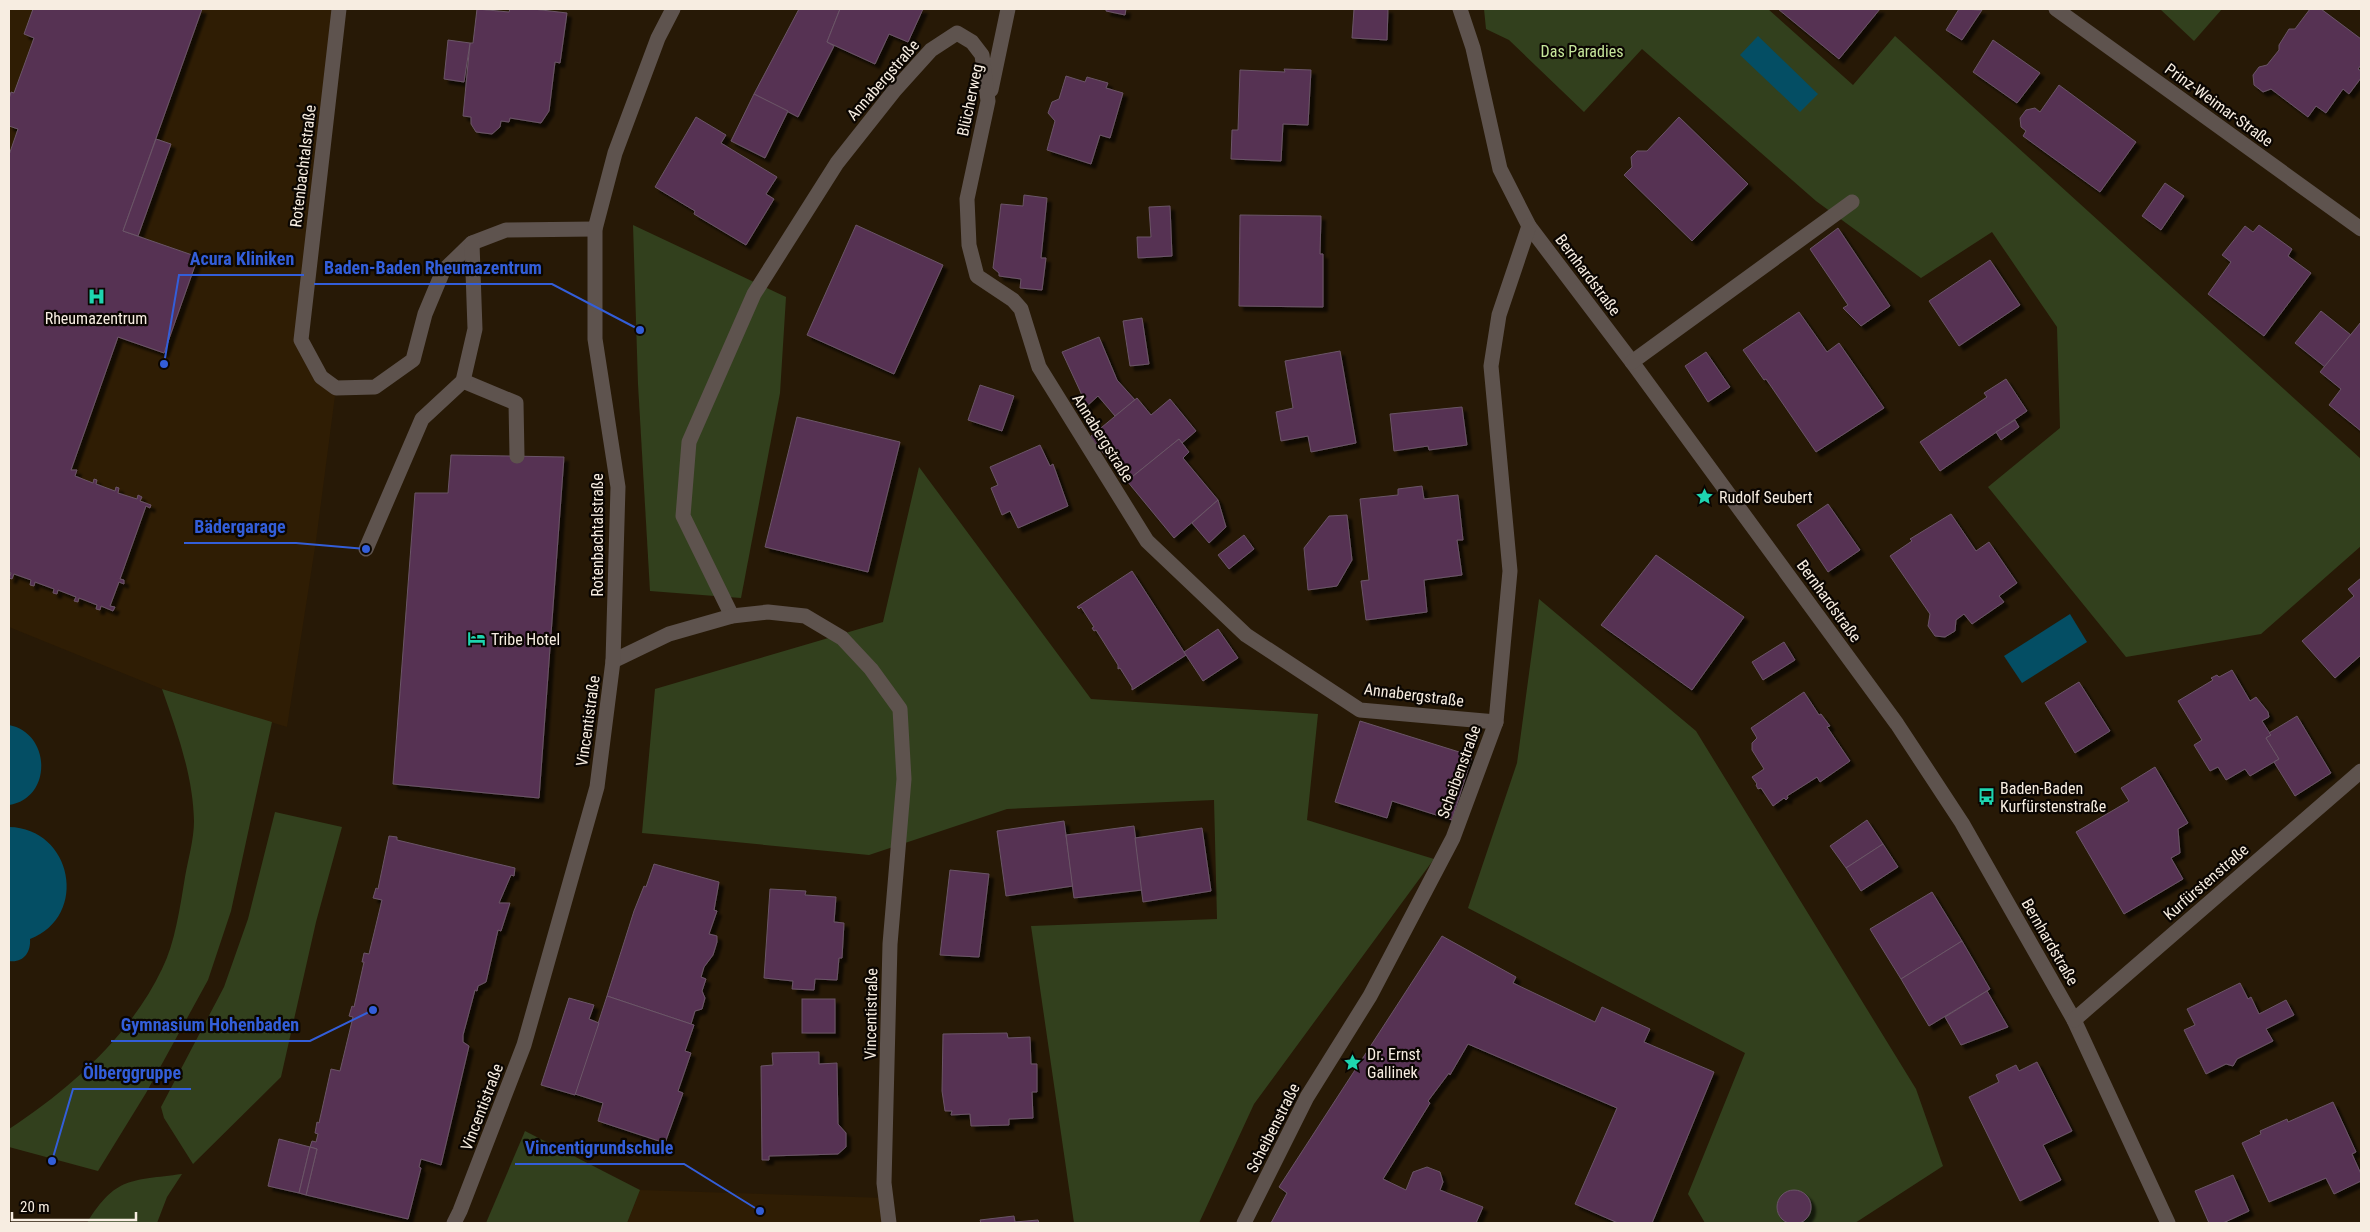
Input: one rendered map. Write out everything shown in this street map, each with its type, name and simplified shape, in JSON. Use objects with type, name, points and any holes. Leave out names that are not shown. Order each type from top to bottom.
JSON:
[{"type":"street","name":"Rotenbachtalstraße","points":[[339,9],[301,340],[321,377],[336,388],[375,386],[413,360],[425,314],[443,271],[472,243],[506,230],[595,229]]},
{"type":"street","name":"Rotenbachtalstraße","points":[[613,662],[618,487],[595,339],[595,229],[615,153],[658,38],[673,9]]},
{"type":"street","name":"Blücherweg","points":[[967,199],[1008,9]]},
{"type":"street","name":"Bernhardstraße","points":[[1460,9],[1473,48],[1500,169],[1528,226],[1632,362],[1897,724],[1962,823],[2074,1020],[2168,1223]]},
{"type":"street","name":"Prinz-Weimar-Straße","points":[[2056,9],[2361,229]]},
{"type":"street","name":"Annabergstraße","points":[[732,616],[683,516],[689,442],[754,294],[837,163],[894,91],[930,50],[957,33],[972,42],[982,55],[988,101],[967,199],[968,245],[977,276],[1013,300],[1021,309],[1038,367],[1147,541],[1246,636],[1360,710],[1496,722]]},
{"type":"street","points":[[1632,362],[1852,202]]},
{"type":"street","name":"Scheibenstraße","points":[[1244,1223],[1307,1097],[1370,996],[1453,838],[1496,722],[1510,572],[1491,366],[1499,315],[1528,226]]},
{"type":"street","points":[[366,549],[422,419],[463,381],[476,329],[472,243]]},
{"type":"street","points":[[463,381],[516,403],[517,456]]},
{"type":"street","name":"Vincentistraße","points":[[454,1223],[527,1036],[597,787],[613,662],[669,634],[732,616],[768,612],[805,616],[842,638],[871,669],[900,709],[904,779],[890,944],[885,1173],[889,1223]]},
{"type":"street","name":"Kurfürstenstraße","points":[[2074,1020],[2361,771]]},
{"type":"shaded area","points":[[9,9],[339,9],[301,340],[336,388],[316,541],[287,727],[162,689],[9,627]]},
{"type":"shaded area","points":[[640,1190],[886,1198],[889,1223],[627,1223]]},
{"type":"green space","name":"Das Paradies","points":[[1484,9],[1768,9],[1853,85],[1895,36],[2361,459],[2361,546],[2261,634],[2126,657],[1988,487],[2060,428],[2057,327],[1992,232],[1921,278],[1816,201],[1642,49],[1584,112],[1509,40],[1486,29]]},
{"type":"green space","points":[[2160,9],[2222,9],[2194,41]]},
{"type":"green space","points":[[633,225],[786,297],[780,393],[741,598],[650,591],[638,384]]},
{"type":"green space","points":[[919,467],[1091,699],[1318,714],[1307,820],[1434,859],[1254,1104],[1199,1223],[1074,1223],[1031,926],[1217,919],[1214,800],[1007,809],[869,855],[642,833],[655,689],[883,622]]},
{"type":"green space","points":[[1539,599],[1696,731],[1916,1089],[1943,1166],[1855,1223],[1705,1223],[1688,1194],[1745,1053],[1468,908],[1517,763]]},
{"type":"green space","points":[[162,689],[272,722],[231,911],[208,980],[146,1093],[98,1171],[9,1147],[9,1129],[54,1097],[96,1060],[133,1017],[149,994],[167,959],[179,912],[194,821],[191,787],[187,770]]},
{"type":"green space","points":[[275,812],[342,827],[316,922],[281,1077],[193,1164],[164,1118],[161,1107],[224,987],[248,919]]},
{"type":"green space","points":[[525,1131],[640,1190],[627,1223],[486,1223]]},
{"type":"green space","points":[[182,1174],[167,1197],[157,1223],[87,1223],[107,1196],[126,1183]]},
{"type":"water","points":[[1758,36],[1818,94],[1800,112],[1740,55]]},
{"type":"water","points":[[2070,614],[2087,642],[2022,683],[2004,656]]},
{"type":"water","points":[[9,725],[23,730],[33,740],[39,752],[41,765],[39,779],[33,791],[23,800],[9,805]]},
{"type":"water","points":[[9,827],[30,831],[47,842],[59,857],[66,875],[66,894],[61,912],[49,928],[30,939],[29,949],[25,956],[14,961],[9,961]]},
{"type":"building","name":"Rheumazentrum","points":[[33,9],[202,9],[123,231],[198,257],[164,353],[118,337],[71,470],[77,470],[75,476],[93,483],[94,479],[97,480],[96,484],[115,491],[116,487],[119,488],[118,493],[137,499],[138,495],[142,497],[140,501],[151,505],[150,508],[146,506],[120,579],[124,580],[124,584],[119,582],[110,606],[115,607],[113,611],[101,606],[100,610],[96,609],[97,605],[79,598],[78,602],[74,601],[76,597],[58,590],[57,594],[53,593],[54,589],[35,582],[34,586],[30,585],[31,580],[14,574],[12,579],[9,578],[11,573],[9,572],[9,155],[18,129],[9,126],[9,99],[11,92],[14,93],[34,38],[24,34]]},
{"type":"building","points":[[477,9],[509,12],[510,9],[533,9],[567,13],[560,63],[555,62],[549,111],[541,123],[510,118],[509,122],[501,121],[500,127],[492,134],[476,132],[471,124],[471,117],[463,116],[470,43],[473,43]]},
{"type":"building","points":[[799,9],[840,9],[827,42],[834,46],[798,117],[754,94]]},
{"type":"building","points":[[840,9],[923,9],[908,42],[889,34],[875,64],[827,42]]},
{"type":"building","points":[[1106,9],[1126,9],[1125,15],[1106,11]]},
{"type":"building","points":[[1354,9],[1388,9],[1387,40],[1352,38]]},
{"type":"building","points":[[1778,9],[1880,9],[1839,59]]},
{"type":"building","points":[[1959,9],[1982,10],[1962,40],[1946,30]]},
{"type":"building","points":[[2310,9],[2321,9],[2361,39],[2361,65],[2358,69],[2361,71],[2361,78],[2349,94],[2343,89],[2326,113],[2316,106],[2308,117],[2271,89],[2263,92],[2254,85],[2253,75],[2259,67],[2267,65],[2279,50],[2279,45],[2289,29],[2295,29]]},
{"type":"building","points":[[448,40],[470,43],[464,82],[444,79]]},
{"type":"building","points":[[1993,40],[2040,73],[2017,103],[1973,72]]},
{"type":"building","points":[[1284,69],[1311,70],[1308,125],[1283,124],[1281,161],[1231,159],[1232,130],[1238,130],[1240,70],[1285,72]]},
{"type":"building","points":[[1066,76],[1085,82],[1087,77],[1108,83],[1106,88],[1123,93],[1110,138],[1100,135],[1091,164],[1047,150],[1055,121],[1048,113],[1052,102],[1059,99]]},
{"type":"building","points":[[2059,85],[2136,142],[2100,192],[2023,136],[2026,131],[2021,127],[2020,118],[2026,110],[2035,108],[2040,112]]},
{"type":"building","points":[[754,94],[788,111],[765,158],[731,141]]},
{"type":"building","points":[[696,117],[726,135],[721,143],[777,177],[766,194],[774,199],[746,245],[694,214],[695,211],[655,187]]},
{"type":"building","points":[[1679,117],[1748,184],[1692,241],[1624,175],[1632,167],[1631,157],[1637,151],[1647,151]]},
{"type":"building","points":[[156,139],[171,144],[138,236],[123,231]]},
{"type":"building","points":[[2165,183],[2184,196],[2161,230],[2142,216]]},
{"type":"building","points":[[1024,195],[1047,198],[1041,258],[1046,258],[1042,290],[1020,288],[1021,279],[999,276],[999,273],[993,268],[1001,204],[1023,206]]},
{"type":"building","points":[[1170,206],[1172,256],[1138,258],[1137,237],[1151,237],[1149,207]]},
{"type":"building","points":[[1240,215],[1321,216],[1320,254],[1323,254],[1323,307],[1239,306]]},
{"type":"building","points":[[856,225],[943,265],[894,374],[807,335]]},
{"type":"building","points":[[2259,225],[2292,249],[2288,256],[2311,273],[2264,336],[2208,294],[2231,262],[2222,255],[2245,226],[2253,232]]},
{"type":"building","points":[[1838,228],[1890,306],[1861,326],[1843,308],[1848,305],[1810,249]]},
{"type":"building","points":[[1990,260],[2020,305],[1959,346],[1929,301]]},
{"type":"building","points":[[2321,311],[2351,335],[2325,367],[2295,343]]},
{"type":"building","points":[[1799,312],[1827,352],[1839,343],[1884,408],[1816,452],[1766,379],[1764,380],[1743,350]]},
{"type":"building","points":[[1142,318],[1149,364],[1130,366],[1123,321]]},
{"type":"building","points":[[2361,322],[2361,431],[2329,405],[2341,389],[2320,372]]},
{"type":"building","points":[[1099,337],[1117,380],[1135,400],[1115,416],[1098,396],[1087,406],[1062,352]]},
{"type":"building","points":[[1340,351],[1356,443],[1311,452],[1308,436],[1281,441],[1276,412],[1293,408],[1285,361]]},
{"type":"building","points":[[1706,352],[1730,387],[1708,402],[1685,366]]},
{"type":"building","points":[[2006,379],[2027,411],[1940,471],[1920,442],[1987,397],[1984,393]]},
{"type":"building","points":[[980,385],[1014,396],[1002,431],[968,420]]},
{"type":"building","points":[[1137,398],[1151,415],[1170,399],[1196,431],[1182,443],[1179,439],[1127,481],[1090,437]]},
{"type":"building","points":[[1462,407],[1467,445],[1429,450],[1428,446],[1394,451],[1390,414]]},
{"type":"building","points":[[797,417],[900,442],[868,572],[765,547]]},
{"type":"building","points":[[2015,420],[2019,427],[2001,440],[1996,432]]},
{"type":"building","points":[[1179,439],[1189,452],[1183,458],[1218,500],[1174,538],[1127,481]]},
{"type":"building","points":[[1040,445],[1050,466],[1053,464],[1068,506],[1018,528],[1010,511],[1002,515],[991,488],[998,485],[990,467]]},
{"type":"building","name":"Tribe Hotel","points":[[451,455],[564,457],[539,798],[393,784],[415,493],[448,493]]},
{"type":"building","points":[[1422,486],[1424,499],[1458,495],[1463,540],[1457,540],[1462,575],[1424,580],[1427,612],[1366,620],[1361,581],[1369,580],[1360,499],[1398,495],[1398,489]]},
{"type":"building","points":[[1218,500],[1226,527],[1209,543],[1192,523]]},
{"type":"building","points":[[1828,504],[1860,550],[1828,572],[1797,525]]},
{"type":"building","points":[[1951,514],[1976,551],[1989,542],[2017,583],[1999,596],[2004,602],[1972,624],[1964,614],[1956,620],[1955,631],[1945,637],[1935,636],[1928,626],[1930,614],[1890,556],[1912,541],[1910,539]]},
{"type":"building","points":[[1347,515],[1352,560],[1337,586],[1308,590],[1304,548],[1329,516]]},
{"type":"building","points":[[1244,535],[1254,549],[1229,569],[1218,555]]},
{"type":"building","points":[[1656,555],[1744,617],[1692,690],[1601,625]]},
{"type":"building","points":[[1132,571],[1186,655],[1132,690],[1132,687],[1120,668],[1118,669],[1118,665],[1096,630],[1094,631],[1092,628],[1094,627],[1081,607],[1079,609],[1077,607]]},
{"type":"building","points":[[2361,578],[2361,655],[2335,678],[2302,641],[2354,596],[2348,589]]},
{"type":"building","points":[[1218,629],[1238,658],[1203,681],[1184,652]]},
{"type":"building","points":[[1784,642],[1795,660],[1763,680],[1752,662]]},
{"type":"building","points":[[2232,670],[2250,701],[2256,697],[2268,712],[2269,717],[2262,721],[2271,735],[2266,738],[2279,759],[2250,776],[2245,769],[2226,780],[2218,767],[2210,771],[2194,745],[2202,740],[2178,701],[2213,680],[2211,678],[2217,675],[2219,677]]},
{"type":"building","points":[[2079,682],[2110,731],[2075,753],[2045,703]]},
{"type":"building","points":[[1804,692],[1819,715],[1821,714],[1830,726],[1827,727],[1850,761],[1820,782],[1817,777],[1787,796],[1786,800],[1784,798],[1773,806],[1761,788],[1758,789],[1752,777],[1764,769],[1752,750],[1752,743],[1757,738],[1751,728]]},
{"type":"building","points":[[2297,716],[2331,773],[2295,796],[2274,762],[2279,759],[2266,738],[2271,735],[2269,733]]},
{"type":"building","points":[[1360,721],[1472,756],[1452,820],[1392,801],[1387,818],[1335,802]]},
{"type":"building","points":[[2155,767],[2188,823],[2178,829],[2180,853],[2171,858],[2183,879],[2124,914],[2076,832],[2129,801],[2121,788]]},
{"type":"building","points":[[1867,820],[1883,844],[1846,868],[1830,846]]},
{"type":"building","points":[[1064,821],[1073,886],[1006,896],[997,831]]},
{"type":"building","points":[[1134,826],[1142,890],[1074,898],[1066,835]]},
{"type":"building","points":[[1202,828],[1211,891],[1143,902],[1135,838]]},
{"type":"building","points":[[389,836],[397,837],[397,840],[515,868],[514,876],[511,875],[499,903],[510,903],[501,931],[498,930],[486,982],[478,986],[477,991],[475,990],[463,1035],[463,1042],[469,1046],[441,1165],[421,1159],[419,1167],[421,1168],[408,1219],[306,1195],[317,1149],[310,1147],[312,1141],[316,1142],[318,1134],[315,1133],[317,1122],[319,1123],[331,1069],[340,1071],[353,1017],[349,1016],[352,1006],[354,1007],[364,962],[362,962],[364,953],[369,954],[382,900],[373,898],[376,888],[378,889]]},
{"type":"building","points":[[1883,844],[1898,867],[1861,891],[1846,868]]},
{"type":"building","points":[[654,864],[719,882],[714,910],[717,911],[709,934],[717,936],[717,942],[713,955],[704,967],[701,977],[706,979],[702,991],[705,998],[702,1009],[695,1011],[691,1024],[607,996],[634,911],[644,886],[646,887]]},
{"type":"building","points":[[950,870],[989,874],[979,957],[940,955]]},
{"type":"building","points":[[770,889],[806,891],[805,895],[836,897],[834,922],[844,923],[842,958],[839,958],[837,980],[815,979],[814,990],[792,989],[793,981],[764,978]]},
{"type":"building","points":[[1932,892],[1962,941],[1901,979],[1870,929]]},
{"type":"building","points":[[1442,936],[1516,977],[1513,983],[1595,1022],[1602,1007],[1650,1029],[1644,1042],[1714,1072],[1652,1223],[1618,1223],[1575,1204],[1617,1108],[1468,1044],[1450,1075],[1449,1073],[1428,1101],[1430,1103],[1383,1179],[1406,1190],[1413,1172],[1427,1167],[1440,1172],[1443,1182],[1440,1190],[1483,1207],[1476,1223],[1271,1223],[1287,1193],[1279,1187]]},
{"type":"building","points":[[1962,941],[1990,989],[1929,1026],[1901,979]]},
{"type":"building","points":[[2240,983],[2248,999],[2251,997],[2259,1014],[2286,1000],[2294,1015],[2266,1029],[2273,1041],[2237,1059],[2233,1066],[2226,1064],[2206,1074],[2184,1030],[2195,1025],[2187,1009]]},
{"type":"building","points":[[1987,991],[2008,1027],[1961,1045],[1945,1017]]},
{"type":"building","points":[[607,996],[694,1025],[685,1051],[691,1053],[678,1091],[683,1093],[665,1143],[598,1121],[603,1103],[575,1094]]},
{"type":"building","points":[[569,998],[594,1005],[589,1019],[599,1023],[575,1095],[541,1085]]},
{"type":"building","points":[[802,999],[835,999],[835,1033],[802,1033]]},
{"type":"building","points":[[1007,1033],[1008,1038],[1030,1037],[1031,1064],[1037,1064],[1037,1092],[1032,1092],[1033,1118],[1009,1119],[1009,1125],[971,1126],[970,1114],[951,1115],[952,1111],[945,1111],[942,1091],[943,1034]]},
{"type":"building","points":[[819,1052],[819,1064],[837,1063],[838,1124],[846,1133],[846,1147],[838,1154],[769,1156],[769,1160],[762,1160],[761,1066],[773,1065],[772,1053]]},
{"type":"building","points":[[2037,1062],[2072,1131],[2043,1145],[2061,1180],[2020,1201],[1969,1097],[1999,1082],[1996,1075],[2016,1065],[2019,1071]]},
{"type":"building","points":[[2333,1102],[2356,1152],[2352,1154],[2361,1174],[2361,1181],[2334,1194],[2326,1178],[2269,1202],[2242,1143],[2261,1134],[2260,1131],[2287,1119],[2288,1122]]},
{"type":"building","points":[[279,1139],[310,1147],[299,1193],[268,1186]]},
{"type":"building","points":[[310,1147],[317,1149],[306,1195],[299,1193]]},
{"type":"building","points":[[2233,1175],[2249,1211],[2223,1223],[2209,1223],[2195,1191]]},
{"type":"building","points":[[1794,1190],[1801,1191],[1806,1195],[1810,1200],[1810,1214],[1806,1219],[1801,1223],[1794,1224],[1787,1223],[1782,1219],[1778,1214],[1777,1207],[1778,1200],[1782,1195],[1787,1191]]},
{"type":"building","points":[[1014,1216],[1015,1222],[1038,1220],[1039,1223],[981,1223],[980,1220]]},
{"type":"place","name":"Rheumazentrum","points":[[96,297]]},
{"type":"place","name":"Baden-Baden Rheumazentrum","points":[[640,330]]},
{"type":"place","name":"Acura Kliniken","points":[[164,364]]},
{"type":"place","name":"Rudolf Seubert","points":[[1705,497]]},
{"type":"place","name":"Bädergarage","points":[[366,549]]},
{"type":"place","name":"Tribe Hotel","points":[[477,639]]},
{"type":"place","name":"Baden-Baden Kurfürstenstraße","points":[[1986,797]]},
{"type":"place","name":"Gymnasium Hohenbaden","points":[[373,1010]]},
{"type":"place","name":"Dr. Ernst Gallinek","points":[[1353,1063]]},
{"type":"place","name":"Ölberggruppe","points":[[52,1161]]},
{"type":"place","name":"Vincentigrundschule","points":[[760,1211]]}]
